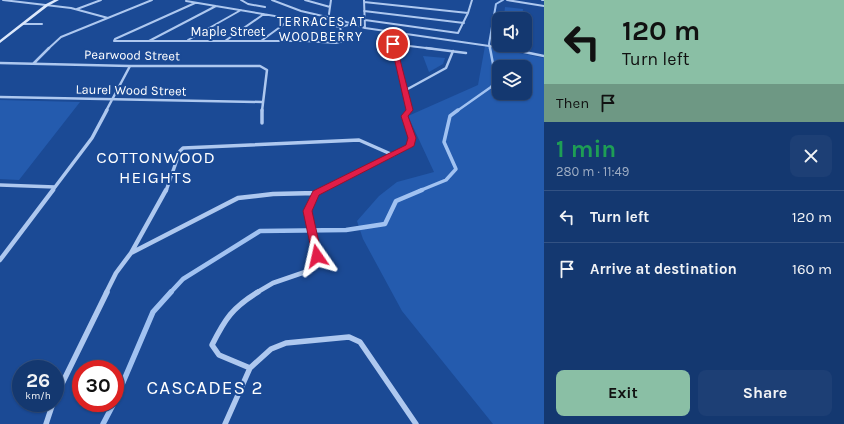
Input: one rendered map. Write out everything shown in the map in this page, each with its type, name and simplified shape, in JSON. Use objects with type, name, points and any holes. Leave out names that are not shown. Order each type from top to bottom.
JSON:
[{"type":"street","points":[[3,0],[76,9],[108,18]]},
{"type":"street","points":[[0,42],[47,5],[57,0]]},
{"type":"street","points":[[76,9],[101,0]]},
{"type":"street","points":[[34,64],[62,37],[152,0]]},
{"type":"street","points":[[241,0],[248,4],[265,7]]},
{"type":"street","points":[[272,0],[301,11],[365,28],[500,47],[544,56]]},
{"type":"street","points":[[305,0],[330,7]]},
{"type":"street","points":[[329,14],[331,0]]},
{"type":"street","points":[[365,20],[458,33],[464,23],[472,0]]},
{"type":"street","points":[[507,0],[544,6],[542,0]]},
{"type":"street","points":[[186,1],[340,27],[353,24]]},
{"type":"street","points":[[365,28],[364,1],[468,13]]},
{"type":"street","name":"Maple Street","points":[[195,2],[115,39],[114,41],[261,41],[341,43],[343,41],[340,27]]},
{"type":"street","points":[[148,42],[216,6]]},
{"type":"street","points":[[186,41],[241,10]]},
{"type":"street","points":[[364,11],[464,23]]},
{"type":"street","points":[[224,41],[265,14]]},
{"type":"street","points":[[261,41],[291,19]]},
{"type":"street","points":[[23,24],[42,24]]},
{"type":"street","points":[[131,253],[238,198],[273,194],[316,193],[410,146],[412,138],[405,116],[410,110],[392,39]]},
{"type":"street","points":[[393,44],[466,53]]},
{"type":"street","points":[[404,91],[446,68],[453,51]]},
{"type":"street","name":"Pearwood Street","points":[[0,63],[130,66],[260,66],[266,70],[262,102]]},
{"type":"street","points":[[0,260],[92,138],[130,66]]},
{"type":"street","name":"Laurel Wood Street","points":[[0,97],[262,102]]},
{"type":"street","points":[[262,102],[262,123]]},
{"type":"street","points":[[64,380],[116,273],[131,253],[150,222],[168,187],[175,170],[180,151],[183,148],[359,140],[393,155]]},
{"type":"street","points":[[0,185],[55,187]]},
{"type":"street","points":[[250,368],[219,355],[212,345],[224,321],[242,302],[273,283],[308,271],[314,264],[317,256],[308,211],[316,193]]},
{"type":"street","points":[[225,424],[250,368],[271,349],[286,343],[349,337],[360,342],[416,424]]},
{"type":"street","points":[[46,424],[50,412]]},
{"type":"shaded area","points":[[505,7],[523,9],[523,12],[504,12]]},
{"type":"shaded area","points":[[485,46],[492,47],[492,52],[514,52],[544,58],[544,424],[493,424],[402,311],[363,239],[357,221],[379,196],[397,182],[434,172],[408,116],[478,85]]},
{"type":"shaded area","points":[[423,56],[445,58],[443,64],[429,72]]},
{"type":"shaded area","points":[[0,100],[80,102],[19,180],[0,179]]},
{"type":"waterway","points":[[490,49],[489,44],[496,4],[503,0]]},
{"type":"waterway","points":[[457,111],[491,87],[496,80],[490,48]]},
{"type":"waterway","points":[[419,191],[446,180],[456,169],[444,142],[450,116],[458,110]]},
{"type":"waterway","points":[[170,293],[183,279],[260,231],[346,230],[385,224],[396,201],[422,190]]},
{"type":"waterway","points":[[124,380],[153,312],[171,292]]},
{"type":"waterway","points":[[103,424],[109,412]]},
{"type":"district","name":"TERRACES AT WOODBERRY","points":[[321,28]]},
{"type":"district","name":"COTTONWOOD HEIGHTS","points":[[156,167]]},
{"type":"district","name":"CASCADES 2","points":[[205,388]]},
{"type":"route","points":[[317,256],[308,211],[316,193],[410,146],[412,138],[405,116],[410,110],[393,44]]}]
